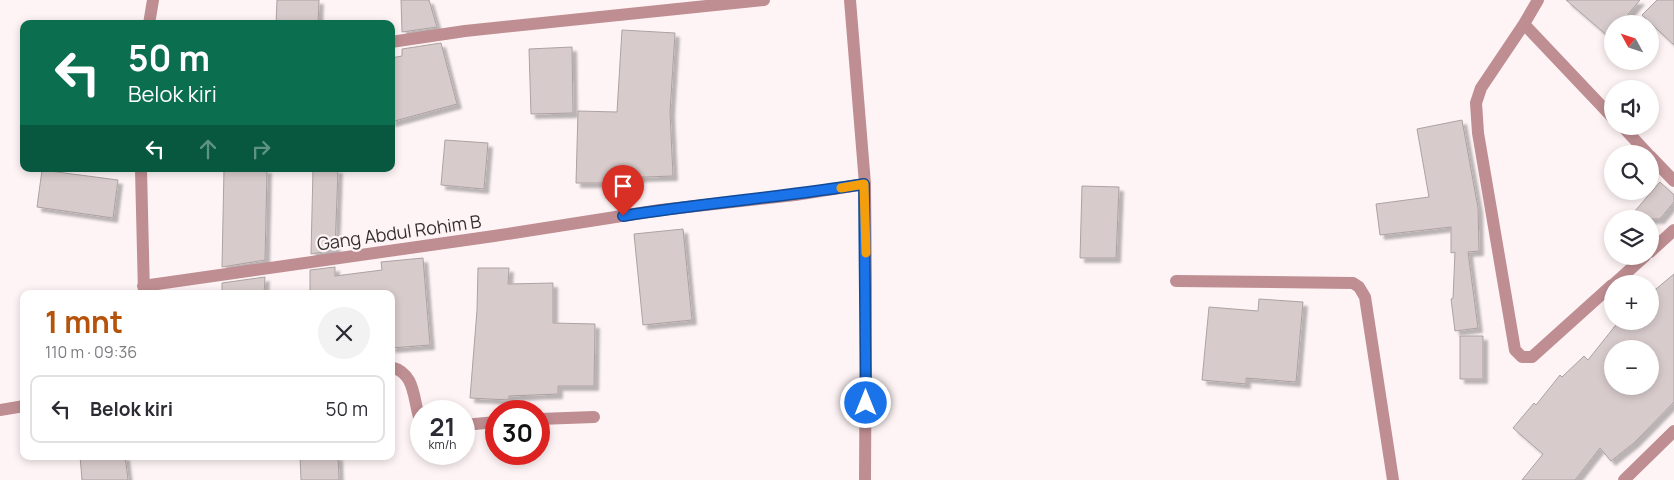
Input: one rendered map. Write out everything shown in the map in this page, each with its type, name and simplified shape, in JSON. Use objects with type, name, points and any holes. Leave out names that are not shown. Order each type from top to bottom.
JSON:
[{"type":"street","points":[[150,20],[153,0]]},
{"type":"street","points":[[395,41],[465,31],[764,0]]},
{"type":"street","points":[[850,0],[864,184],[866,287],[865,480]]},
{"type":"street","points":[[1538,0],[1481,88],[1476,103],[1478,133],[1515,350],[1522,357],[1532,358],[1604,293]]},
{"type":"street","points":[[1524,24],[1604,109]]},
{"type":"street","points":[[1630,135],[1640,145]]},
{"type":"street","points":[[1659,165],[1674,181]]},
{"type":"street","points":[[141,172],[143,290]]},
{"type":"street","name":"Gang Abdul Rohim B","points":[[143,290],[660,210],[796,195],[864,184]]},
{"type":"street","points":[[1659,244],[1674,230]]},
{"type":"street","points":[[1624,275],[1635,265]]},
{"type":"street","points":[[1176,281],[1353,283],[1359,287],[1365,297],[1393,480]]},
{"type":"street","points":[[395,369],[404,372],[409,379],[415,400]]},
{"type":"street","points":[[0,410],[20,407]]},
{"type":"street","points":[[550,419],[594,417]]},
{"type":"street","points":[[1624,480],[1674,430]]},
{"type":"building","points":[[277,0],[319,0],[318,20],[276,20]]},
{"type":"building","points":[[401,0],[429,0],[437,27],[402,32]]},
{"type":"building","points":[[1566,0],[1640,0],[1628,15],[1604,15],[1604,33]]},
{"type":"building","points":[[1657,0],[1674,0],[1674,45],[1659,31],[1659,15],[1642,15]]},
{"type":"building","points":[[622,30],[675,33],[670,112],[673,176],[617,178],[617,183],[576,183],[578,111],[617,112]]},
{"type":"building","points":[[441,43],[457,104],[395,121],[395,57],[402,56],[402,49]]},
{"type":"building","points":[[572,47],[573,113],[531,114],[529,49]]},
{"type":"building","points":[[1462,120],[1478,208],[1479,251],[1468,252],[1478,328],[1455,331],[1451,299],[1453,298],[1455,252],[1451,253],[1451,227],[1380,235],[1376,204],[1429,197],[1417,129]]},
{"type":"building","points":[[445,140],[488,143],[484,189],[441,185]]},
{"type":"building","points":[[42,172],[57,172],[118,180],[113,218],[37,207]]},
{"type":"building","points":[[224,172],[267,172],[265,260],[222,267]]},
{"type":"building","points":[[313,172],[338,172],[335,250],[311,254]]},
{"type":"building","points":[[1660,182],[1674,195],[1674,202],[1660,219],[1659,210],[1636,210],[1644,200],[1659,200]]},
{"type":"building","points":[[1082,186],[1119,187],[1116,258],[1080,258]]},
{"type":"building","points":[[683,229],[692,320],[643,325],[634,234]]},
{"type":"building","points":[[423,258],[430,345],[395,348],[395,290],[310,290],[310,270],[335,267],[335,276],[382,270],[381,262]]},
{"type":"building","points":[[478,268],[509,268],[508,284],[553,283],[553,323],[595,324],[594,386],[558,386],[558,394],[509,396],[509,400],[470,398],[477,310]]},
{"type":"building","points":[[1674,274],[1674,402],[1635,442],[1611,461],[1600,448],[1575,480],[1522,480],[1543,454],[1513,428],[1534,403],[1536,405],[1560,375],[1562,377],[1584,356],[1588,360],[1612,330],[1659,330],[1659,286]]},
{"type":"building","points":[[265,277],[264,290],[222,290],[222,283]]},
{"type":"building","points":[[1259,299],[1303,302],[1296,382],[1246,378],[1246,384],[1202,380],[1209,307],[1258,311]]},
{"type":"building","points":[[1460,336],[1483,336],[1483,379],[1460,379]]},
{"type":"building","points":[[80,460],[126,460],[128,480],[82,480]]},
{"type":"building","points":[[300,460],[338,460],[339,480],[301,480]]},
{"type":"slow traffic","points":[[841,188],[864,184],[866,253]]},
{"type":"route","points":[[623,216],[796,195],[864,184],[866,403]]}]
